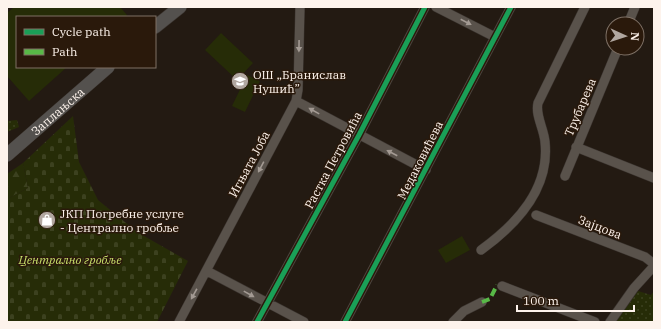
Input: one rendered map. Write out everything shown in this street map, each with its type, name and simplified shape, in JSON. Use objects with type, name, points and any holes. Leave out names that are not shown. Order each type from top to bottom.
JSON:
[{"type":"main road","points":[[156,25],[180,7]]},
{"type":"main road","name":"Заплањска","points":[[7,156],[107,68]]},
{"type":"street","name":"Игњата Јоба","points":[[179,322],[296,101],[298,90],[300,7]]},
{"type":"street","name":"Растка Петровића","points":[[257,322],[359,135],[425,7]]},
{"type":"street","points":[[436,7],[451,10],[495,37]]},
{"type":"street","name":"Медаковићева","points":[[345,322],[511,7]]},
{"type":"street","points":[[481,250],[523,212],[540,185],[544,166],[546,144],[537,110],[538,103],[585,7]]},
{"type":"street","name":"Трубарева","points":[[565,176],[615,56]]},
{"type":"street","points":[[296,101],[426,170]]},
{"type":"street","points":[[576,147],[654,178]]},
{"type":"street","name":"Зајцова","points":[[536,215],[645,257],[654,265]]},
{"type":"street","points":[[610,322],[634,288],[654,265]]},
{"type":"street","points":[[207,271],[267,304],[304,322]]},
{"type":"street","points":[[502,286],[595,322]]},
{"type":"street","points":[[453,322],[464,311],[482,302]]},
{"type":"green space","points":[[14,7],[120,7],[127,15],[16,16],[16,68],[66,68],[29,101],[7,76],[7,13]]},
{"type":"green space","points":[[221,33],[253,63],[237,80],[205,50]]},
{"type":"green space","points":[[247,75],[260,81],[245,112],[232,106]]},
{"type":"green space","name":"Централно гробље","points":[[73,116],[79,162],[98,200],[137,232],[188,261],[157,322],[7,322],[7,199],[28,188],[23,163]]},
{"type":"green space","points":[[17,120],[19,127],[7,132],[7,121]]},
{"type":"green space","points":[[23,163],[28,188],[7,199],[7,174]]},
{"type":"green space","points":[[462,236],[470,250],[446,263],[438,250]]},
{"type":"green space","points":[[638,291],[651,295],[654,291],[654,322],[616,322]]},
{"type":"marked path","points":[[482,302],[490,299],[497,285]]},
{"type":"cycle path","points":[[257,322],[359,135],[425,7]]},
{"type":"cycle path","points":[[345,322],[511,7]]},
{"type":"place","name":"ОШ „Бранислав Нушић”","points":[[240,81]]},
{"type":"place","name":"ЈКП Погребне услуге - Централно гробље","points":[[47,220]]}]
